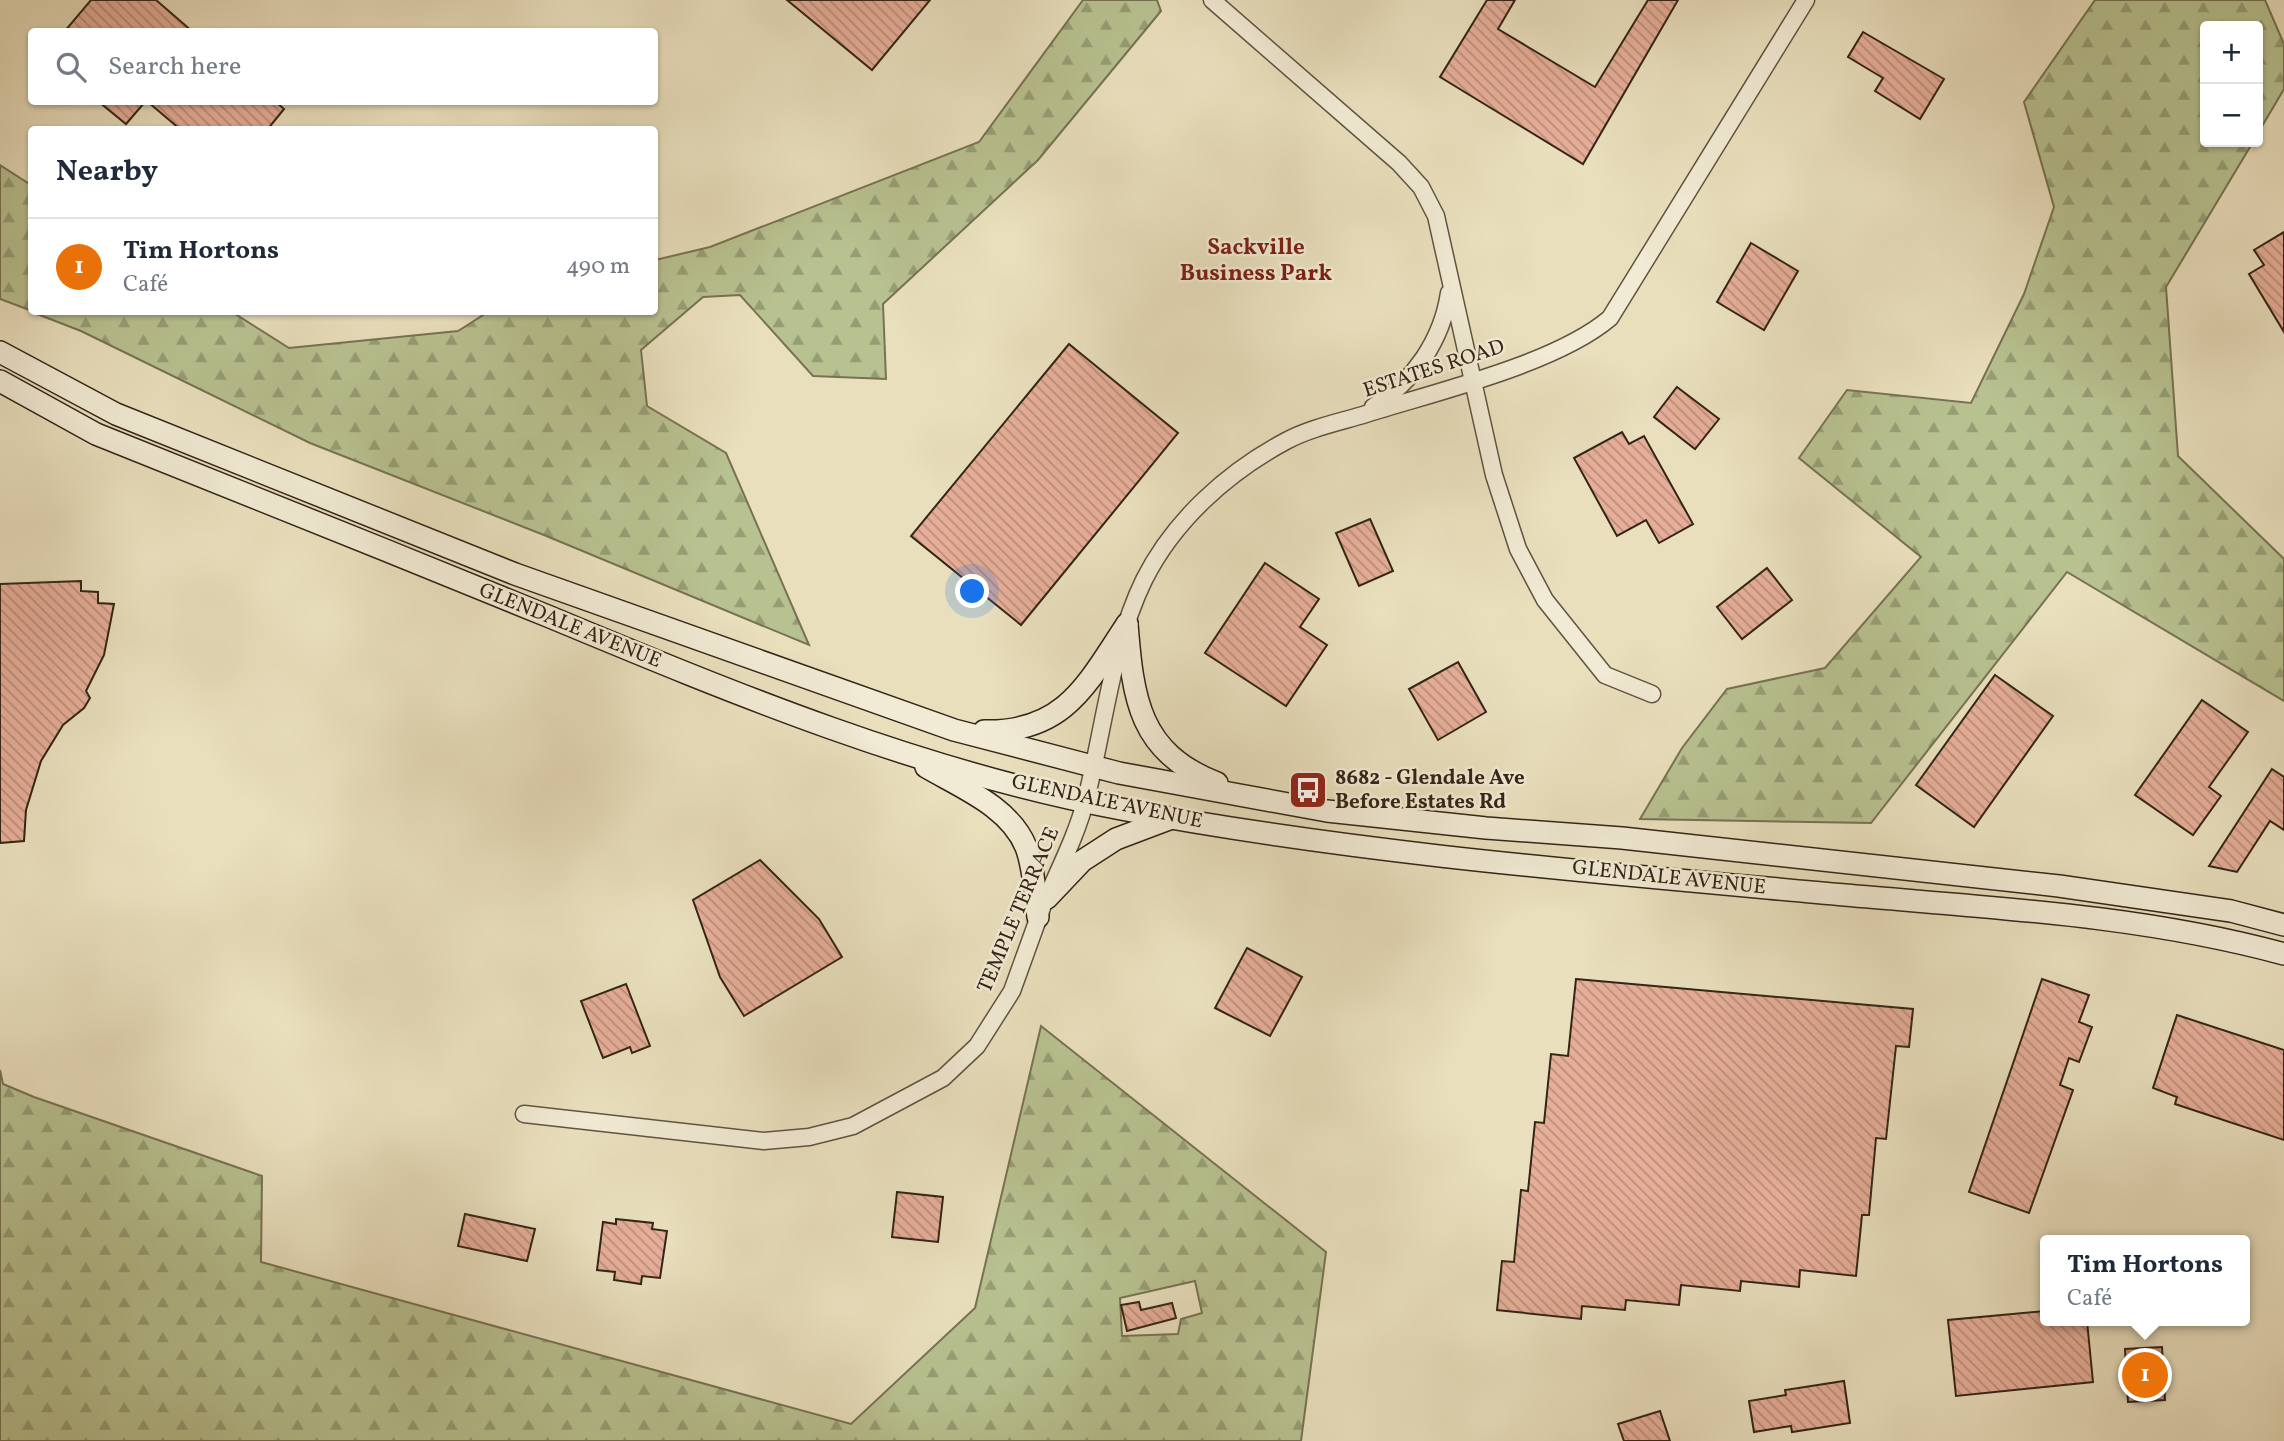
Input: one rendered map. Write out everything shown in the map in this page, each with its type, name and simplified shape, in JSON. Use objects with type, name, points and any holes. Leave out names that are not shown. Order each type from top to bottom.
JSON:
[{"type":"main road","name":"GLENDALE AVENUE","points":[[0,352],[116,414],[515,574],[954,730],[1130,776],[1327,811],[1486,828],[1634,839],[2059,886],[2231,911],[2284,925]]},
{"type":"main road","name":"GLENDALE AVENUE","points":[[0,381],[96,434],[731,692],[900,752],[1086,801],[1172,818],[1319,840],[1619,874],[2065,914],[2224,937],[2284,954]]},
{"type":"main road","points":[[954,730],[1023,728],[1062,711],[1086,684],[1127,624]]},
{"type":"main road","points":[[1127,624],[1132,686],[1149,730],[1174,761],[1203,778],[1250,796]]},
{"type":"main road","points":[[900,752],[993,805],[1018,832],[1027,849],[1043,908]]},
{"type":"main road","points":[[1043,908],[1082,861],[1116,839],[1172,818]]},
{"type":"street","points":[[1212,0],[1334,104],[1399,163],[1421,187],[1436,216],[1494,475],[1518,549],[1545,600],[1605,675],[1652,694]]},
{"type":"street","name":"ESTATES ROAD","points":[[1094,766],[1127,624],[1144,579],[1181,522],[1218,488],[1287,441],[1566,346],[1593,332],[1610,318],[1806,0]]},
{"type":"street","points":[[1360,416],[1403,385],[1424,358],[1445,321],[1451,284]]},
{"type":"street","name":"TEMPLE TERRACE","points":[[524,1114],[764,1141],[808,1136],[853,1126],[943,1078],[977,1046],[1012,991],[1086,801],[1094,766]]},
{"type":"green space","points":[[1083,0],[1157,0],[1161,11],[1038,160],[883,304],[886,379],[813,376],[740,295],[703,297],[641,350],[647,406],[726,453],[809,645],[544,535],[310,443],[81,331],[40,315],[237,315],[289,348],[458,331],[483,315],[658,315],[658,259],[710,247],[979,142]]},
{"type":"green space","points":[[2095,0],[2265,0],[2284,44],[2284,89],[2263,125],[2263,21],[2200,21],[2200,147],[2250,147],[2166,287],[2178,456],[2284,559],[2284,701],[2067,572],[1871,823],[1640,819],[1682,748],[1727,689],[1825,668],[1921,557],[1799,458],[1847,390],[1971,403],[2024,294],[2054,207],[2024,102]]},
{"type":"green space","points":[[0,165],[28,183],[28,310],[0,299]]},
{"type":"green space","points":[[1041,1026],[1326,1252],[1301,1441],[0,1441],[0,1070],[3,1084],[34,1097],[262,1176],[261,1262],[851,1424],[975,1308]],"holes":[[[1195,1281],[1202,1313],[1181,1319],[1178,1334],[1122,1336],[1120,1298]]]},
{"type":"building","points":[[91,0],[156,0],[188,28],[67,28]]},
{"type":"building","points":[[787,0],[930,0],[872,70]]},
{"type":"building","points":[[1487,0],[1515,0],[1498,29],[1595,87],[1648,0],[1678,0],[1583,164],[1440,77]]},
{"type":"building","points":[[1863,32],[1944,79],[1920,119],[1875,91],[1883,78],[1848,57]]},
{"type":"building","points":[[103,105],[142,105],[126,124]]},
{"type":"building","points":[[152,105],[279,105],[284,109],[270,126],[176,126]]},
{"type":"building","points":[[2284,232],[2284,332],[2249,274],[2264,265],[2254,250]]},
{"type":"building","points":[[1751,243],[1798,271],[1764,330],[1717,302]]},
{"type":"building","points":[[1069,344],[1178,433],[1021,625],[911,536]]},
{"type":"building","points":[[1677,387],[1719,419],[1695,449],[1654,417]]},
{"type":"building","points":[[1622,432],[1629,444],[1644,436],[1693,524],[1659,543],[1646,520],[1617,536],[1574,458]]},
{"type":"building","points":[[1370,519],[1393,571],[1359,586],[1336,533]]},
{"type":"building","points":[[1265,563],[1319,599],[1300,627],[1327,645],[1286,706],[1205,653]]},
{"type":"building","points":[[1767,568],[1792,600],[1742,639],[1717,607]]},
{"type":"building","points":[[81,581],[81,591],[98,592],[98,603],[114,604],[104,655],[86,691],[90,698],[84,708],[63,725],[41,761],[26,810],[24,841],[0,843],[0,584]]},
{"type":"building","points":[[1458,662],[1486,712],[1438,740],[1409,689]]},
{"type":"building","points":[[1995,675],[2053,716],[1974,827],[1916,785]]},
{"type":"building","points":[[2202,700],[2248,732],[2209,787],[2221,796],[2193,835],[2135,795]]},
{"type":"building","points":[[2272,769],[2284,777],[2284,830],[2270,821],[2237,872],[2209,866]]},
{"type":"building","points":[[760,860],[819,919],[842,957],[744,1016],[720,977],[693,900]]},
{"type":"building","points":[[1247,948],[1302,977],[1270,1036],[1215,1008]]},
{"type":"building","points":[[1576,979],[1913,1009],[1909,1047],[1896,1046],[1886,1139],[1876,1138],[1869,1215],[1862,1215],[1856,1276],[1800,1270],[1799,1287],[1741,1281],[1740,1291],[1681,1285],[1679,1305],[1626,1300],[1625,1310],[1582,1306],[1581,1319],[1497,1310],[1502,1261],[1514,1262],[1521,1190],[1528,1191],[1535,1122],[1544,1123],[1551,1054],[1568,1056]]},
{"type":"building","points":[[2042,979],[2089,995],[2079,1022],[2092,1027],[2079,1062],[2069,1058],[2060,1085],[2073,1090],[2029,1213],[1969,1192]]},
{"type":"building","points":[[626,984],[650,1046],[632,1053],[630,1047],[603,1058],[581,1001]]},
{"type":"building","points":[[2177,1015],[2284,1050],[2284,1140],[2175,1104],[2177,1097],[2153,1088]]},
{"type":"building","points":[[897,1192],[943,1197],[938,1242],[892,1237]]},
{"type":"building","points":[[465,1214],[535,1229],[527,1261],[458,1246]]},
{"type":"building","points":[[616,1219],[653,1223],[652,1229],[667,1231],[660,1278],[642,1276],[641,1284],[614,1280],[615,1272],[597,1270],[603,1222],[616,1224]]},
{"type":"building","points":[[1139,1302],[1141,1310],[1172,1303],[1176,1318],[1127,1331],[1121,1305]]},
{"type":"building","points":[[2040,1311],[2040,1326],[2087,1326],[2093,1382],[1956,1396],[1948,1320]]},
{"type":"building","points":[[2162,1347],[2165,1400],[2128,1402],[2125,1349]]},
{"type":"building","points":[[1844,1381],[1850,1423],[1792,1432],[1791,1426],[1754,1432],[1749,1401],[1786,1395],[1785,1390]]},
{"type":"building","points":[[1660,1411],[1670,1441],[1624,1441],[1618,1424]]},
{"type":"place","name":"8682 - Glendale Ave Before Estates Rd","points":[[1308,790]]},
{"type":"place","name":"Tim Hortons","points":[[2145,1375]]},
{"type":"district","name":"Sackville Business Park","points":[[1256,261]]}]
